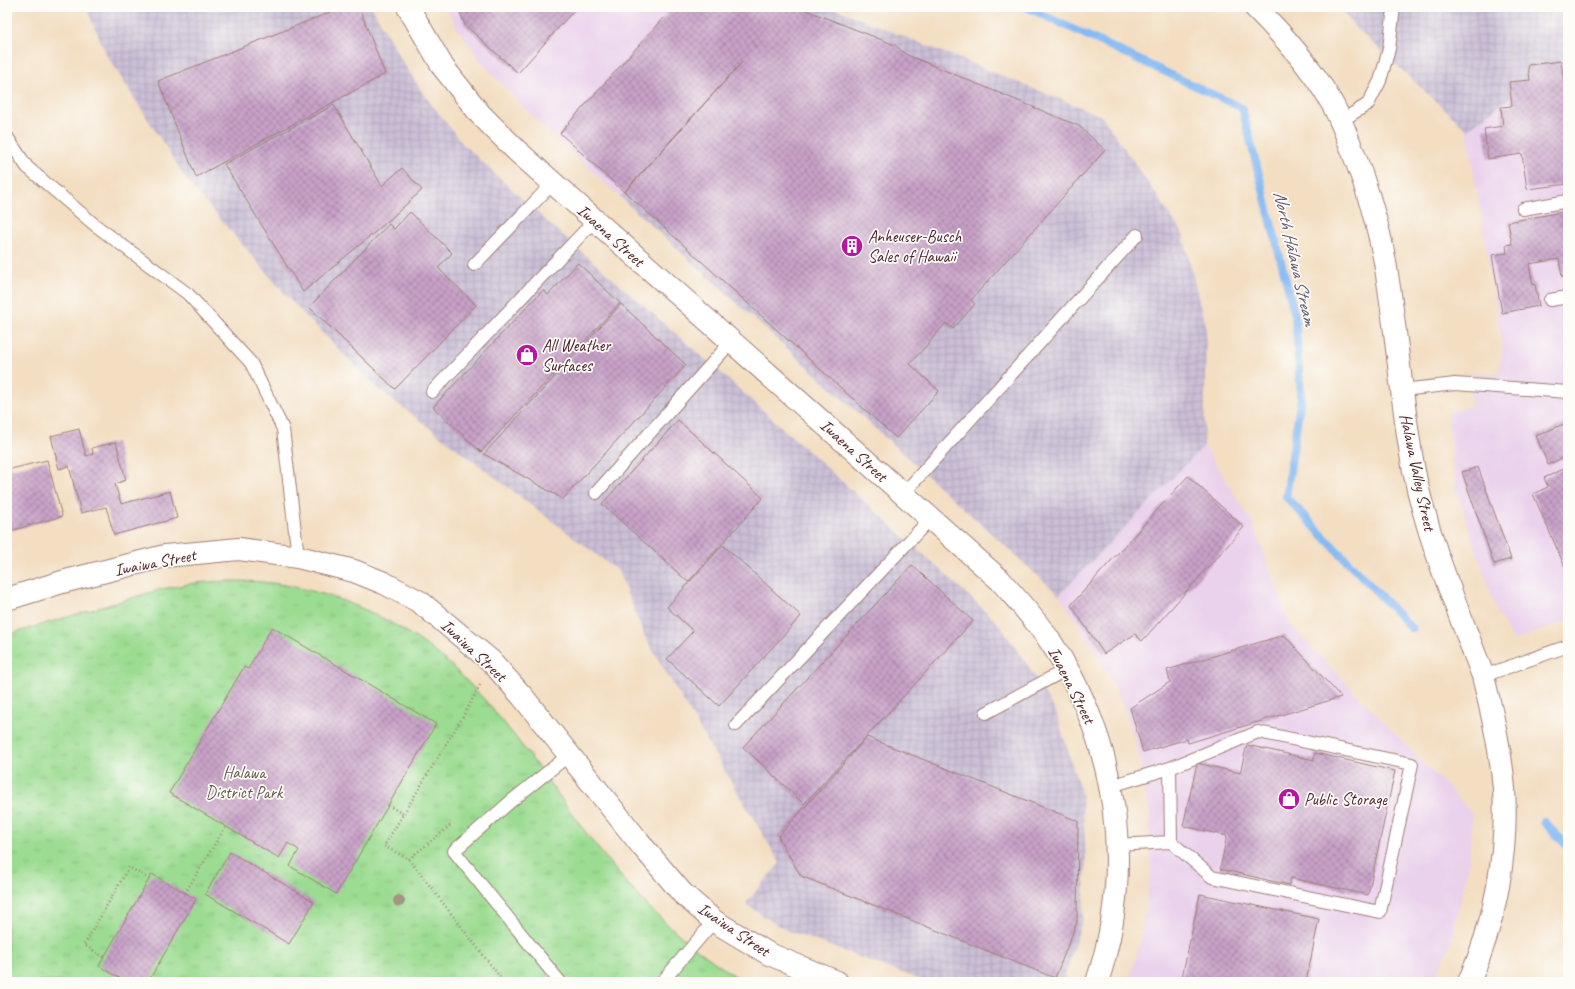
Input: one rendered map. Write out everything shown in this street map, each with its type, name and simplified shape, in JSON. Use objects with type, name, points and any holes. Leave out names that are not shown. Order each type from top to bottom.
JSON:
[{"type":"street","name":"Iwaena Street","points":[[408,7],[443,67],[480,114],[553,183],[1000,580],[1035,620],[1052,644],[1082,699],[1098,738],[1111,786],[1117,845],[1115,905],[1097,982]]},
{"type":"street","name":"Halawa Valley Street","points":[[1255,7],[1278,30],[1315,77],[1330,100],[1341,121],[1361,173],[1376,221],[1388,280],[1414,470],[1425,520],[1482,676],[1489,701],[1501,766],[1505,819],[1496,895],[1489,926],[1469,982]]},
{"type":"street","name":"Iwaiwa Street","points":[[7,599],[62,582],[164,556],[239,549],[298,557],[354,571],[384,583],[420,602],[491,661],[522,696],[642,847],[682,893],[714,921],[769,954],[837,982]]},
{"type":"lane","points":[[1341,121],[1368,104],[1380,82],[1389,49],[1394,7]]},
{"type":"lane","points":[[7,137],[28,167],[95,225],[188,294],[251,363],[283,429],[298,557]]},
{"type":"lane","points":[[474,265],[553,183]]},
{"type":"lane","points":[[1523,209],[1568,201]]},
{"type":"lane","points":[[432,392],[595,220]]},
{"type":"lane","points":[[903,494],[1137,235]]},
{"type":"lane","points":[[1550,300],[1568,297]]},
{"type":"lane","points":[[596,493],[732,342]]},
{"type":"lane","points":[[1402,390],[1455,384],[1568,392]]},
{"type":"lane","points":[[736,725],[931,518]]},
{"type":"lane","points":[[1482,676],[1568,646]]},
{"type":"lane","points":[[986,713],[1067,669]]},
{"type":"lane","points":[[1111,786],[1170,768],[1258,732],[1412,764],[1380,912],[1212,877],[1171,842],[1117,845]]},
{"type":"lane","points":[[560,982],[454,851],[510,802],[569,755]]},
{"type":"lane","points":[[1170,768],[1171,842]]},
{"type":"lane","points":[[662,982],[714,921]]},
{"type":"path","points":[[491,661],[465,713],[384,846],[409,859],[504,982]]},
{"type":"path","points":[[388,805],[403,814]]},
{"type":"path","points":[[185,893],[226,826]]},
{"type":"path","points":[[104,957],[84,945],[128,867],[150,879]]},
{"type":"shaded area","points":[[86,7],[372,7],[399,56],[422,92],[463,144],[544,219],[720,372],[998,623],[1028,666],[1056,712],[1082,796],[1086,858],[1083,918],[1063,982],[926,982],[784,929],[745,904],[780,863],[646,639],[618,571],[377,388],[292,302],[188,182],[106,54]]},
{"type":"shaded area","points":[[446,7],[792,7],[620,197],[532,116],[487,69],[456,26]]},
{"type":"shaded area","points":[[792,7],[831,7],[1102,116],[1183,234],[1206,330],[1204,446],[1059,595],[620,197]]},
{"type":"shaded area","points":[[1339,7],[1568,7],[1568,54],[1467,130],[1354,26]]},
{"type":"shaded area","points":[[1568,54],[1568,620],[1514,641],[1498,615],[1455,486],[1447,413],[1472,406],[1469,373],[1498,374],[1503,350],[1467,130]]},
{"type":"shaded area","points":[[1204,446],[1252,522],[1291,626],[1472,813],[1469,862],[1450,945],[1433,982],[1129,982],[1140,942],[1151,869],[1149,811],[1139,755],[1123,705],[1102,661],[1059,595]]},
{"type":"green space","name":"Halawa District Park","points":[[226,581],[277,584],[308,590],[332,597],[378,616],[421,641],[441,656],[489,705],[516,738],[593,842],[620,876],[650,908],[706,956],[730,973],[747,982],[7,982],[7,635],[162,589],[195,583]]},
{"type":"building","points":[[343,7],[359,7],[385,74],[196,177],[158,81]]},
{"type":"building","points":[[458,7],[577,7],[518,73],[465,25]]},
{"type":"building","name":"Anheuser-Busch Sales of Hawaii","points":[[673,7],[787,7],[790,10],[792,7],[798,7],[895,45],[905,54],[1079,126],[1105,150],[971,300],[975,304],[953,329],[946,323],[910,364],[939,391],[896,438],[625,192],[742,62],[624,192],[560,133]]},
{"type":"building","points":[[1561,61],[1564,84],[1568,83],[1568,184],[1527,189],[1522,154],[1488,159],[1484,129],[1503,126],[1501,107],[1512,106],[1509,82],[1530,80],[1528,65]]},
{"type":"building","points":[[334,105],[382,186],[402,168],[422,190],[387,222],[303,292],[224,164]]},
{"type":"building","points":[[1568,211],[1568,276],[1562,277],[1559,259],[1529,264],[1533,285],[1535,284],[1539,306],[1502,313],[1492,255],[1507,253],[1506,245],[1512,244],[1508,222]]},
{"type":"building","points":[[410,212],[452,253],[438,268],[476,305],[395,389],[309,307],[389,224],[394,229]]},
{"type":"building","name":"All Weather Surfaces","points":[[578,263],[620,303],[481,452],[433,407],[543,290],[548,295]]},
{"type":"building","points":[[621,304],[686,365],[563,499],[484,454]]},
{"type":"building","points":[[678,420],[763,498],[688,582],[602,504]]},
{"type":"building","points":[[1568,422],[1568,574],[1533,494],[1548,487],[1544,478],[1566,468],[1562,458],[1548,465],[1536,436]]},
{"type":"building","points":[[79,429],[86,456],[93,454],[92,448],[116,442],[126,480],[115,484],[121,504],[170,491],[177,518],[114,535],[106,507],[81,513],[69,466],[59,469],[51,436]]},
{"type":"building","points":[[47,460],[62,516],[7,532],[7,470]]},
{"type":"building","points":[[1478,467],[1511,559],[1494,564],[1462,472]]},
{"type":"building","points":[[1188,476],[1244,527],[1142,641],[1135,634],[1104,654],[1071,605]]},
{"type":"building","points":[[723,545],[801,616],[719,706],[667,659],[693,631],[667,607]]},
{"type":"building","points":[[912,565],[973,621],[804,804],[743,747]]},
{"type":"building","points":[[272,627],[436,724],[336,894],[290,866],[299,850],[288,843],[279,858],[169,793],[244,667],[248,669]]},
{"type":"building","points":[[1284,635],[1341,697],[1188,743],[1187,739],[1143,752],[1130,708],[1170,682],[1167,670]]},
{"type":"building","points":[[867,737],[1078,821],[1077,922],[1055,978],[801,876],[778,837]]},
{"type":"building","name":"Public Storage","points":[[1247,745],[1314,760],[1315,753],[1395,771],[1368,895],[1291,878],[1289,885],[1220,869],[1227,836],[1183,826],[1197,763],[1240,773]]},
{"type":"building","points":[[230,852],[314,902],[289,944],[205,894]]},
{"type":"building","points":[[152,874],[196,899],[148,982],[126,982],[99,966]]},
{"type":"building","points":[[1200,894],[1319,919],[1306,982],[1181,982]]},
{"type":"waterway","name":"North Hālawa Stream","points":[[1026,7],[1242,108],[1295,316],[1301,397],[1286,497],[1412,629]]},
{"type":"waterway","name":"North Hālawa Stream","points":[[1544,822],[1568,847]]},
{"type":"place","name":"Anheuser-Busch Sales of Hawaii","points":[[852,246]]},
{"type":"place","name":"All Weather Surfaces","points":[[527,355]]},
{"type":"place","name":"Public Storage","points":[[1289,799]]}]
